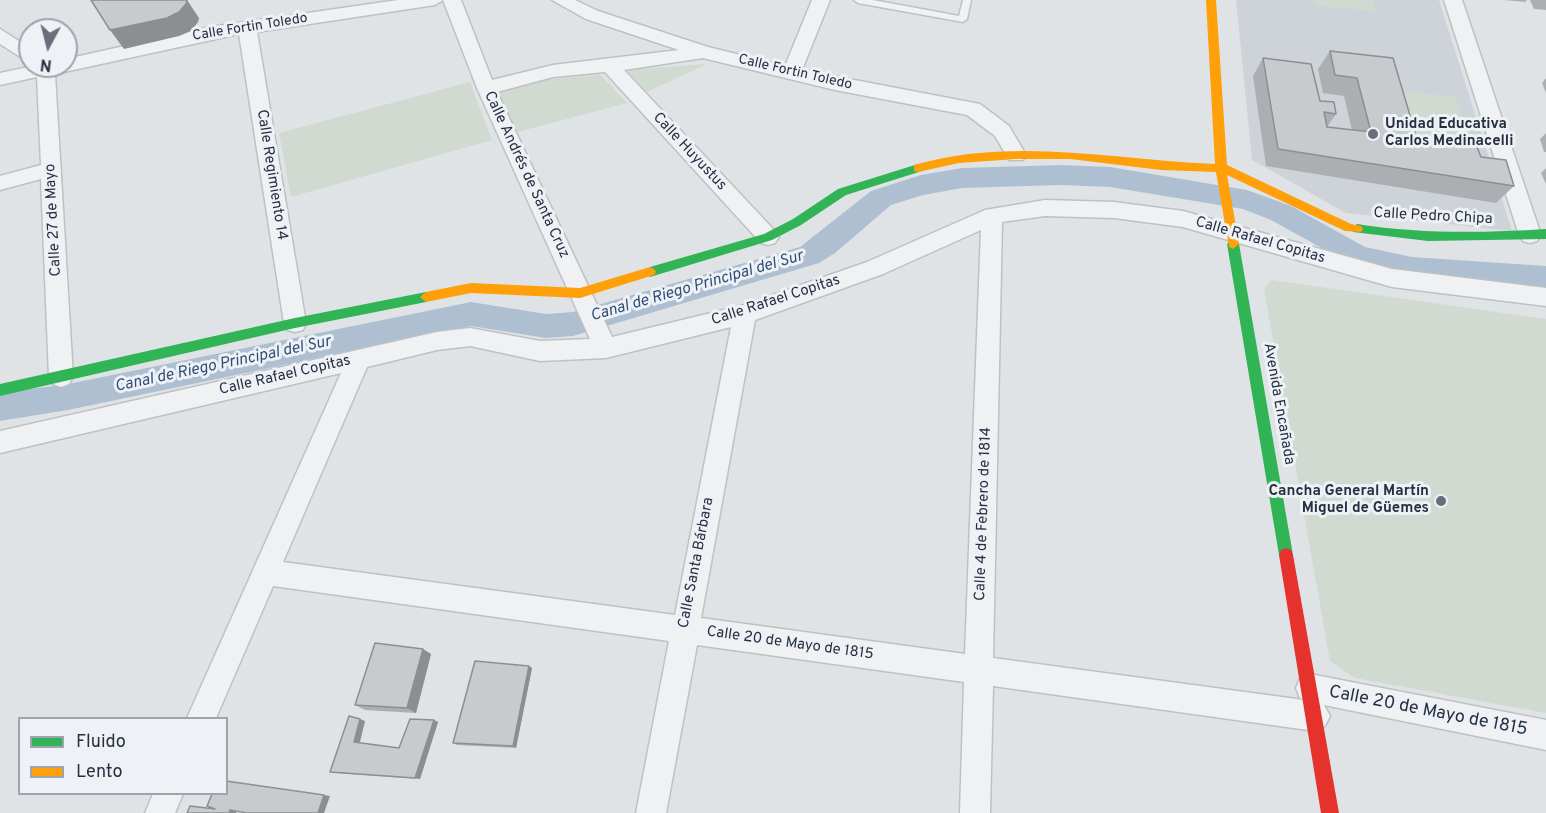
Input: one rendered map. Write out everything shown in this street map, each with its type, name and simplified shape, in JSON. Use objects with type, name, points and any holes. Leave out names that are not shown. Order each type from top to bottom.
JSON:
[{"type":"street","name":"Calle Fortin Toledo","points":[[78,59],[210,33],[435,0]]},
{"type":"street","name":"Calle Andrés de Santa Cruz","points":[[452,0],[486,88],[602,339]]},
{"type":"street","name":"Calle Fortin Toledo","points":[[561,0],[592,15],[704,52],[791,74],[973,109],[1002,132],[1016,155]]},
{"type":"street","points":[[791,74],[821,0]]},
{"type":"street","name":"Avenida Encañada","points":[[1211,0],[1223,168],[1222,183],[1330,813]]},
{"type":"street","points":[[1453,0],[1538,235]]},
{"type":"street","points":[[199,18],[210,33]]},
{"type":"street","name":"Calle Regimiento 14","points":[[247,27],[296,323]]},
{"type":"street","points":[[0,34],[18,45]]},
{"type":"street","points":[[486,88],[553,71],[610,66],[704,52]]},
{"type":"street","name":"Calle Huyustus","points":[[610,66],[768,237]]},
{"type":"street","name":"Calle Fortin Toledo","points":[[0,79],[18,74]]},
{"type":"street","name":"Calle 27 de Mayo","points":[[49,78],[61,377]]},
{"type":"street","points":[[0,390],[296,323],[471,288],[582,298],[768,237],[797,222],[842,192],[884,178],[959,159],[1016,155],[1070,155],[1161,166],[1223,168]]},
{"type":"street","name":"Calle Pedro Chipa","points":[[1223,168],[1349,228],[1392,235],[1483,238],[1538,235]]},
{"type":"street","points":[[0,183],[52,169]]},
{"type":"street","name":"Calle Rafael Copitas","points":[[0,442],[437,341],[470,337],[493,339],[540,351],[745,314],[875,268],[992,216],[1045,208],[1114,210],[1230,226],[1392,278],[1546,297]]},
{"type":"street","name":"Calle 4 de Febrero de 1814","points":[[975,813],[992,216]]},
{"type":"street","name":"Calle Santa Bárbara","points":[[651,813],[745,314]]},
{"type":"street","points":[[201,717],[359,359]]},
{"type":"street","name":"Calle 20 de Mayo de 1815","points":[[265,572],[979,670],[1312,702],[1546,735]]},
{"type":"street","points":[[160,813],[168,795]]},
{"type":"lane","points":[[858,0],[963,19],[967,0]]},
{"type":"shaded area","points":[[1236,0],[1439,0],[1512,231],[1346,213],[1252,160]]},
{"type":"shaded area","points":[[1315,0],[1372,0],[1376,11],[1317,6]]},
{"type":"shaded area","points":[[707,64],[647,92],[627,70]]},
{"type":"shaded area","points":[[601,75],[627,103],[514,133],[498,92],[549,79]]},
{"type":"shaded area","points":[[470,82],[492,140],[291,197],[279,133]]},
{"type":"shaded area","points":[[1400,91],[1456,97],[1473,150],[1415,143]]},
{"type":"shaded area","name":"Cancha General Martín Miguel de Güemes","points":[[1272,280],[1546,319],[1546,713],[1355,678],[1330,661],[1264,289]]},
{"type":"building","points":[[91,0],[187,0],[179,12],[167,18],[110,30]]},
{"type":"building","points":[[1330,51],[1393,58],[1417,139],[1477,147],[1481,157],[1506,160],[1514,186],[1278,149],[1263,58],[1311,64],[1320,101],[1334,102],[1336,114],[1324,112],[1327,127],[1371,132],[1357,78],[1335,75]]},
{"type":"building","points":[[375,643],[423,649],[407,708],[355,705]]},
{"type":"building","points":[[475,661],[529,666],[513,746],[453,743]]},
{"type":"building","points":[[349,716],[360,719],[354,742],[399,748],[410,719],[434,720],[415,778],[330,772]]},
{"type":"building","points":[[228,781],[324,795],[318,813],[247,813],[230,810],[229,813],[187,813],[190,806],[215,809],[207,806],[212,795],[228,795]]},
{"type":"waterway","name":"Canal de Riego Principal del Sur","points":[[0,407],[68,397],[471,314],[497,316],[546,326],[573,324],[809,255],[825,245],[881,198],[921,185],[962,178],[1061,175],[1110,177],[1247,200],[1281,213],[1358,257],[1412,268],[1546,277]]},
{"type":"traffic: fast","points":[[650,272],[768,237],[797,222],[842,192],[918,168]]},
{"type":"traffic: fast","points":[[1357,229],[1404,235],[1452,237],[1546,234]]},
{"type":"traffic: fast","points":[[1233,244],[1286,555]]},
{"type":"traffic: fast","points":[[0,390],[295,323],[426,297]]},
{"type":"traffic: slow","points":[[1211,0],[1222,183],[1233,244]]},
{"type":"traffic: slow","points":[[918,168],[959,159],[1016,155],[1070,155],[1161,166],[1223,168],[1349,228],[1357,229]]},
{"type":"traffic: slow","points":[[426,297],[471,288],[580,293],[650,272]]},
{"type":"traffic: jam","points":[[1286,555],[1330,813]]},
{"type":"place","name":"Unidad Educativa Carlos Medinacelli","points":[[1373,134]]},
{"type":"place","name":"Cancha General Martín Miguel de Güemes","points":[[1441,501]]}]
